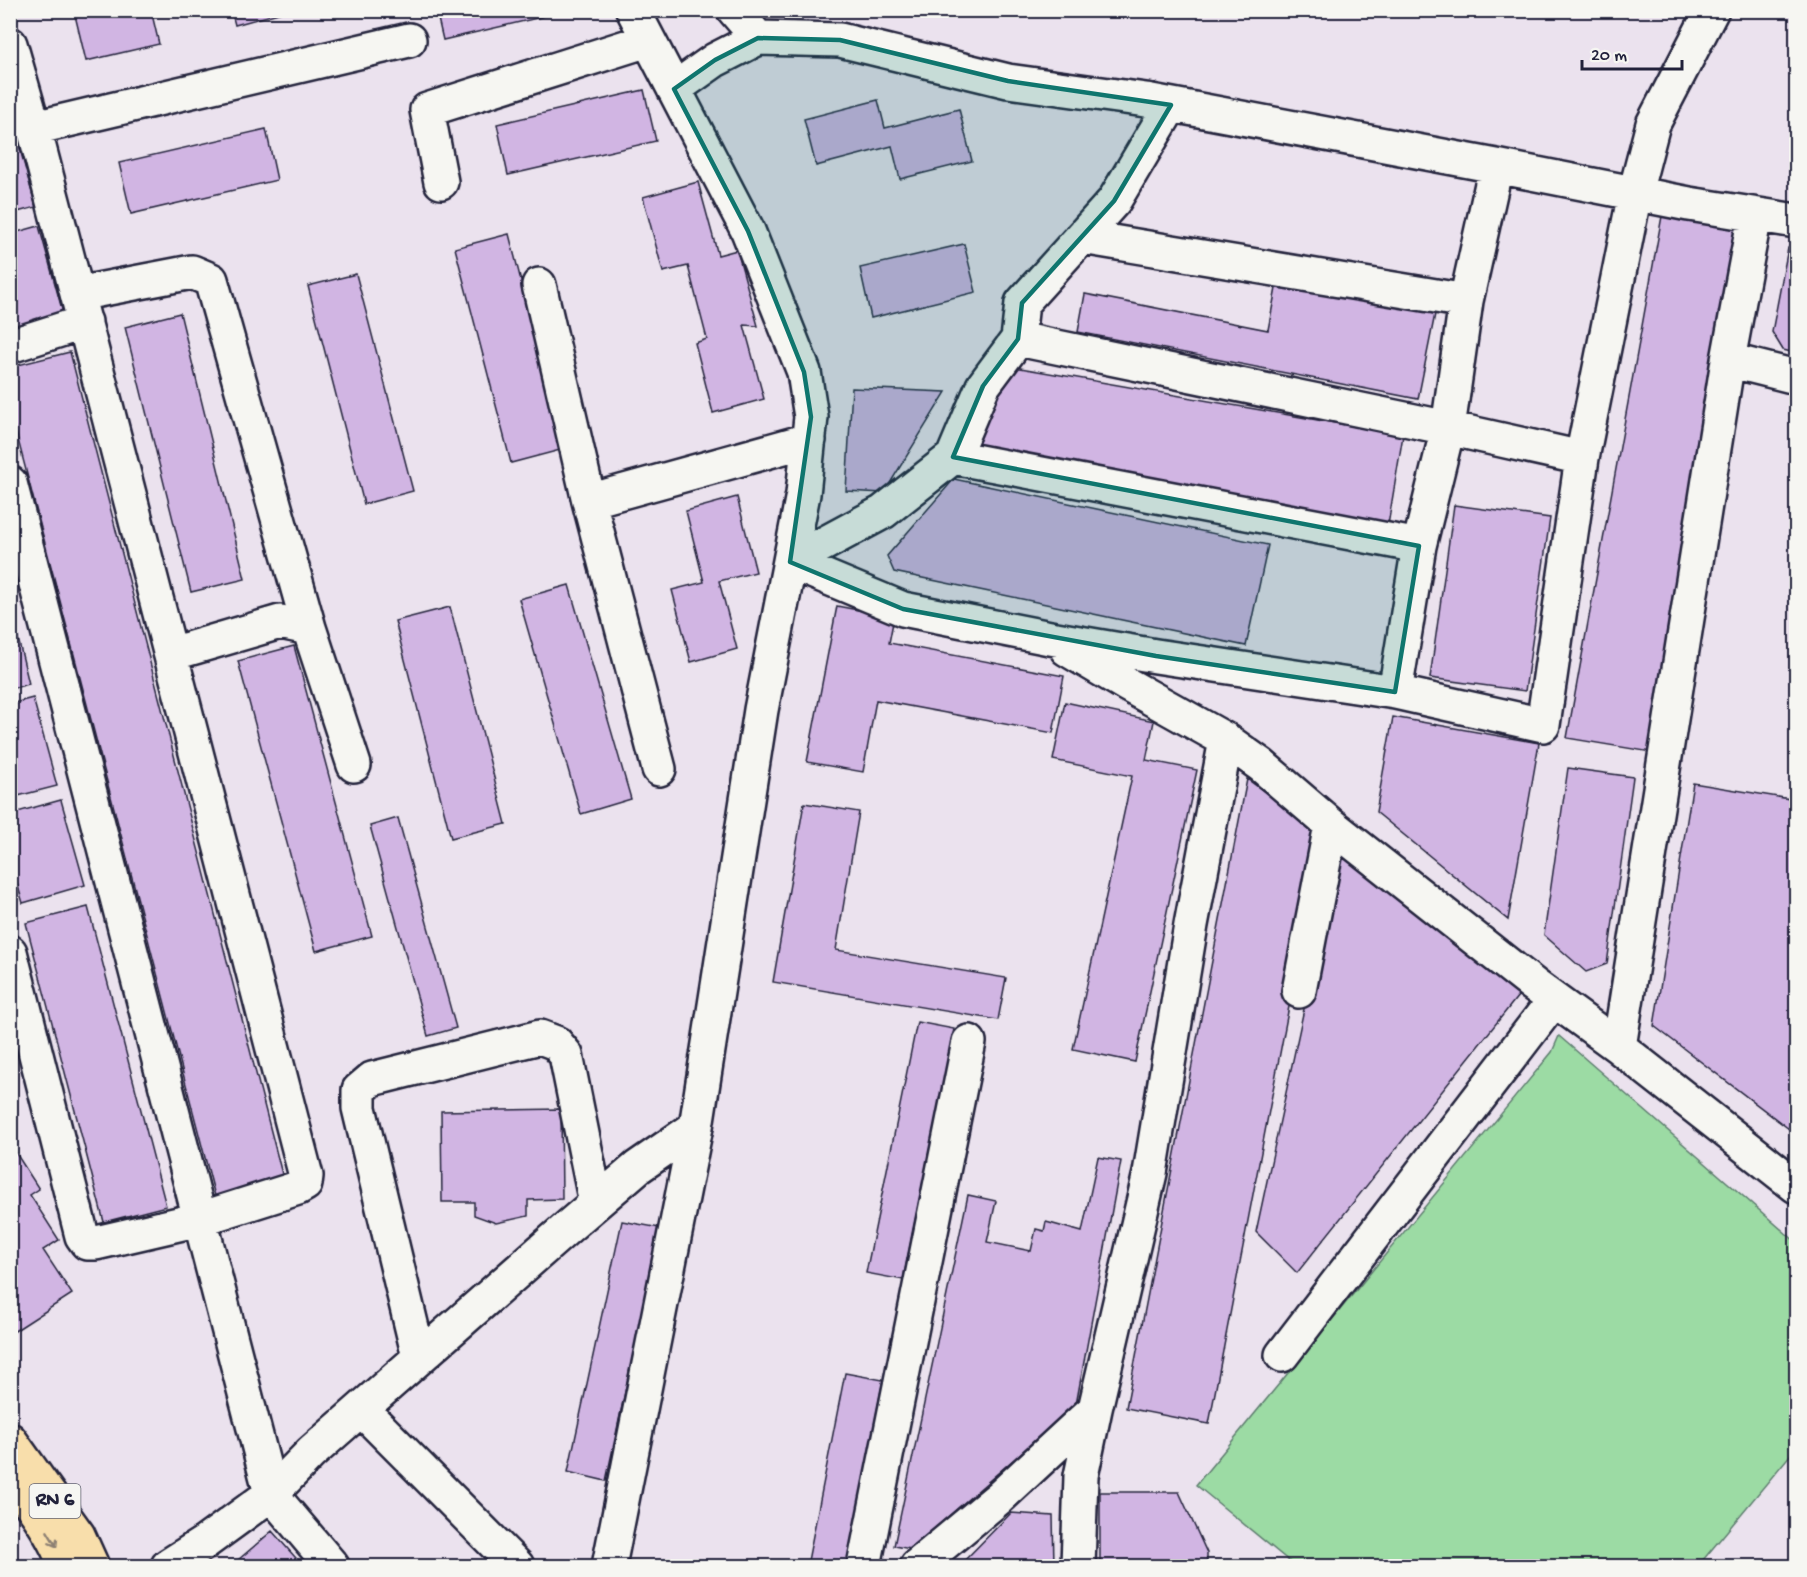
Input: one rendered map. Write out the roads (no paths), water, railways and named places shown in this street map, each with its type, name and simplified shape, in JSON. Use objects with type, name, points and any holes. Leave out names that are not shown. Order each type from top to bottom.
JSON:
[{"type":"main road","name":"RN 6","points":[[10,1440],[78,1535],[92,1566]]},
{"type":"main road","name":"RN 6","points":[[10,1479],[29,1501],[62,1554],[65,1566]]},
{"type":"street","points":[[609,1566],[696,1127],[761,710],[803,494],[811,417],[804,372],[748,231],[633,10]]},
{"type":"street","points":[[734,10],[758,38]]},
{"type":"street","points":[[790,562],[903,609],[1156,657],[1395,692],[1543,725],[1582,458],[1635,193],[1653,124],[1712,10]]},
{"type":"street","points":[[674,89],[715,60],[758,38],[840,40],[1008,81],[1171,105],[1635,193],[1797,221]]},
{"type":"street","points":[[34,128],[409,40]]},
{"type":"street","points":[[441,182],[427,110],[648,40]]},
{"type":"street","points":[[10,44],[171,654],[306,1176],[305,1184],[200,1219],[96,1243],[87,1243],[82,1236],[10,951]]},
{"type":"street","points":[[790,562],[883,512],[953,457],[983,386],[1018,339],[1022,303],[1114,201],[1171,105]]},
{"type":"street","points":[[1395,692],[1419,546],[1448,428],[1466,301],[1496,166]]},
{"type":"street","points":[[1619,1047],[1728,360],[1755,215]]},
{"type":"street","points":[[1082,237],[1466,301]]},
{"type":"street","points":[[10,346],[81,308],[192,272],[211,280],[309,628],[354,765]]},
{"type":"street","points":[[539,285],[589,501],[659,769]]},
{"type":"street","points":[[1018,339],[1582,458]]},
{"type":"street","points":[[1728,360],[1797,377]]},
{"type":"street","points":[[589,501],[809,440]]},
{"type":"street","points":[[953,457],[1419,546]]},
{"type":"street","points":[[10,483],[271,1494],[332,1566]]},
{"type":"street","points":[[171,654],[279,622],[309,628]]},
{"type":"street","points":[[1050,638],[1226,740],[1261,765],[1330,825],[1797,1186]]},
{"type":"street","points":[[1078,1566],[1081,1476],[1150,1173],[1191,925],[1226,740]]},
{"type":"street","points":[[1299,991],[1330,825]]},
{"type":"street","points":[[1282,1355],[1554,1000]]},
{"type":"street","points":[[419,1357],[359,1108],[359,1090],[372,1079],[540,1037],[556,1043],[566,1054],[596,1203]]},
{"type":"street","points":[[864,1566],[969,1042]]},
{"type":"street","points":[[168,1566],[271,1494],[311,1453],[596,1203],[638,1167],[696,1127]]},
{"type":"street","points":[[361,1409],[517,1566]]},
{"type":"street","points":[[916,1566],[1000,1497],[1095,1409]]}]
